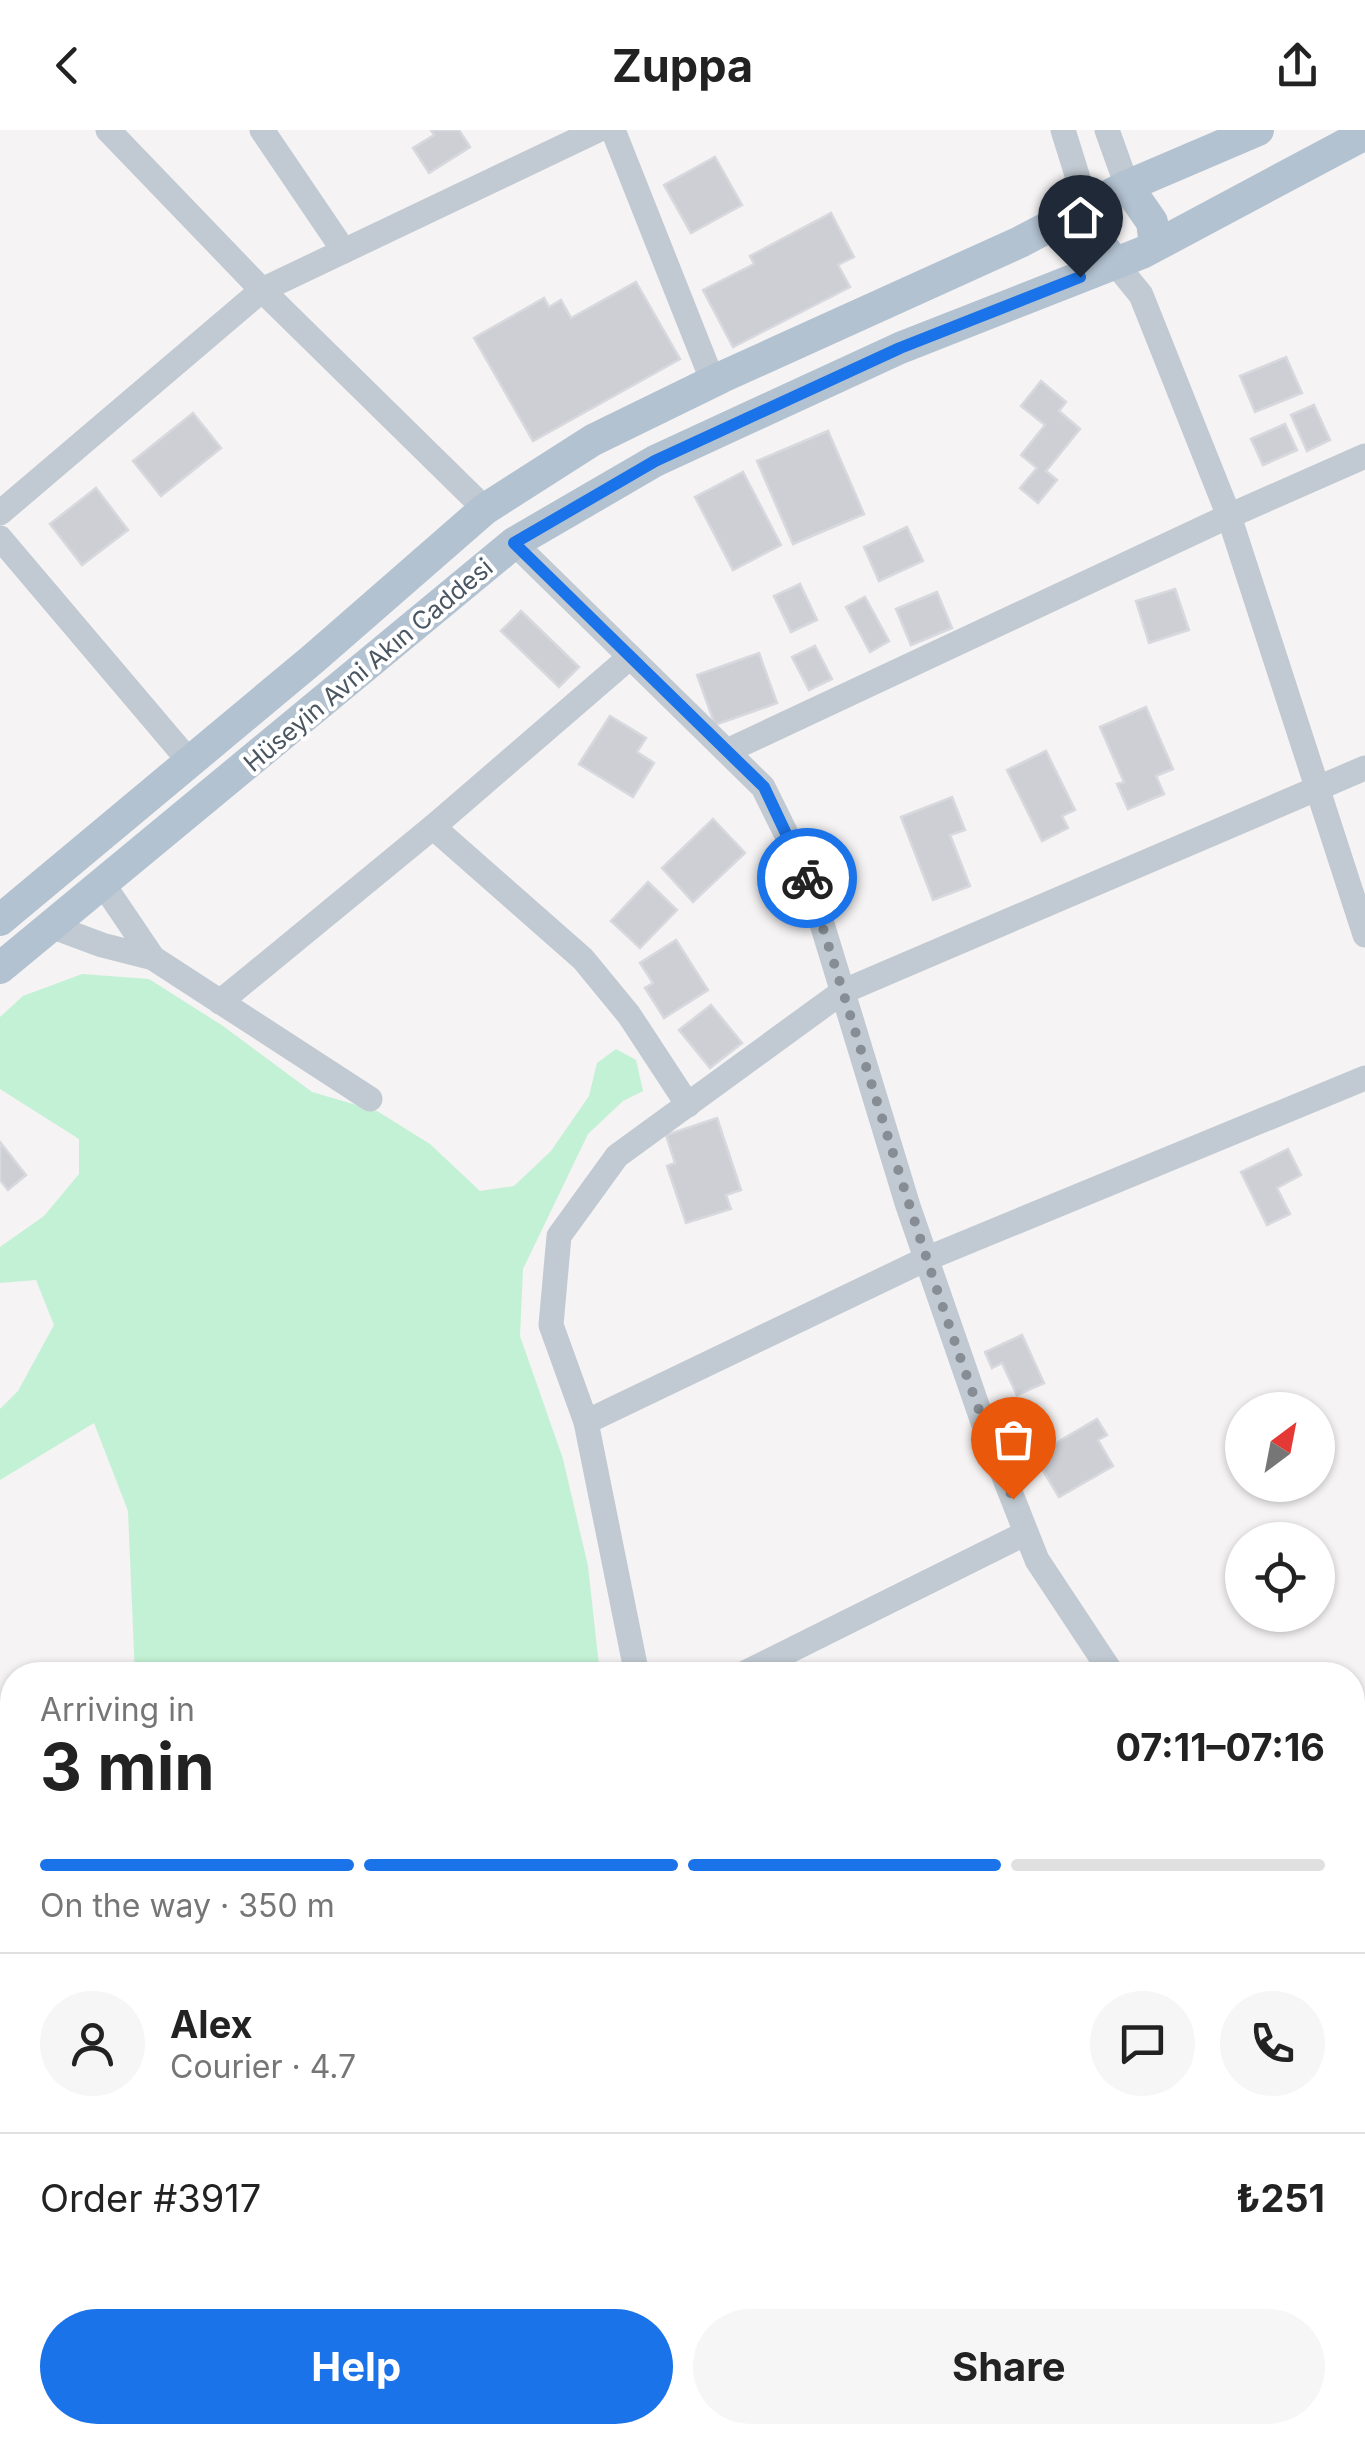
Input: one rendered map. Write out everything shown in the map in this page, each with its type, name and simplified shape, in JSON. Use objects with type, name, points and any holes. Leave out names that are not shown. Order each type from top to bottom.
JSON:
[{"type":"main road","name":"Hüseyin Avni Akın Caddesi","points":[[0,920],[313,659],[484,508],[592,440],[1020,242],[1127,186],[1258,130]]},
{"type":"main road","name":"Hüseyin Avni Akın Caddesi","points":[[0,968],[514,543],[655,461],[900,348],[1156,245],[1365,134]]},
{"type":"main road","points":[[1127,186],[1152,222],[1156,245]]},
{"type":"main road","points":[[1088,207],[1098,241],[1116,263]]},
{"type":"street","points":[[108,130],[262,290],[484,508]]},
{"type":"street","points":[[262,130],[344,251]]},
{"type":"street","points":[[0,512],[262,290],[598,130]]},
{"type":"street","points":[[613,130],[713,382]]},
{"type":"street","points":[[1063,130],[1088,207]]},
{"type":"street","points":[[1107,130],[1127,186]]},
{"type":"street","points":[[1141,295],[1156,245]]},
{"type":"street","points":[[1116,263],[1141,295],[1229,516],[1365,936]]},
{"type":"street","points":[[727,752],[1365,456]]},
{"type":"street","points":[[0,538],[190,762]]},
{"type":"street","points":[[514,543],[764,787],[808,878],[926,1259],[986,1432],[1037,1560],[1104,1662]]},
{"type":"street","points":[[220,1002],[433,827],[630,656]]},
{"type":"street","points":[[635,1662],[586,1422],[551,1325],[559,1236],[617,1156],[842,992],[1365,768]]},
{"type":"street","points":[[433,827],[583,959],[629,1015],[688,1104]]},
{"type":"street","points":[[103,884],[152,958]]},
{"type":"street","points":[[51,926],[152,958],[370,1099]]},
{"type":"street","points":[[586,1422],[926,1259],[1365,1078]]},
{"type":"street","points":[[767,1662],[1026,1533]]},
{"type":"green space","points":[[82,974],[149,979],[223,1026],[312,1092],[377,1111],[430,1144],[480,1191],[514,1186],[551,1151],[589,1096],[597,1063],[616,1049],[636,1060],[643,1091],[623,1101],[588,1134],[523,1269],[520,1336],[563,1459],[588,1566],[599,1662],[134,1662],[128,1511],[94,1423],[0,1480],[0,1409],[18,1391],[54,1325],[36,1280],[0,1283],[0,1247],[44,1216],[79,1174],[79,1139],[0,1089],[0,1017],[23,996]]},
{"type":"building","points":[[431,130],[459,130],[470,147],[429,173],[413,148],[434,135]]},
{"type":"building","points":[[715,157],[742,205],[691,233],[664,185]]},
{"type":"building","points":[[831,213],[854,257],[838,265],[850,287],[733,347],[703,290],[754,264],[750,256]]},
{"type":"building","points":[[636,282],[680,359],[533,441],[474,338],[544,298],[549,307],[561,300],[571,318]]},
{"type":"building","points":[[1286,357],[1302,393],[1255,412],[1240,376]]},
{"type":"building","points":[[1041,381],[1066,402],[1059,411],[1080,429],[1046,471],[1057,480],[1038,503],[1020,488],[1037,468],[1021,455],[1045,425],[1021,406]]},
{"type":"building","points":[[1314,405],[1330,440],[1307,451],[1291,415]]},
{"type":"building","points":[[193,413],[221,448],[161,496],[133,461]]},
{"type":"building","points":[[1285,424],[1297,450],[1263,465],[1251,439]]},
{"type":"building","points":[[828,431],[864,514],[793,544],[757,461]]},
{"type":"building","points":[[743,472],[781,545],[733,570],[695,497]]},
{"type":"building","points":[[96,488],[128,530],[82,565],[50,524]]},
{"type":"building","points":[[907,527],[923,561],[879,581],[864,547]]},
{"type":"building","points":[[800,584],[817,620],[791,632],[774,596]]},
{"type":"building","points":[[1175,589],[1189,630],[1149,643],[1136,601]]},
{"type":"building","points":[[937,592],[952,628],[911,645],[896,609]]},
{"type":"building","points":[[865,597],[889,641],[870,652],[846,607]]},
{"type":"building","points":[[521,611],[579,667],[559,687],[501,631]]},
{"type":"building","points":[[815,646],[832,679],[809,690],[792,657]]},
{"type":"building","points":[[759,653],[777,703],[715,725],[697,675]]},
{"type":"building","points":[[1146,707],[1173,769],[1156,776],[1164,794],[1128,809],[1117,784],[1124,782],[1100,727]]},
{"type":"building","points":[[610,716],[646,738],[637,752],[654,763],[633,797],[579,764]]},
{"type":"building","points":[[1046,751],[1075,810],[1062,816],[1068,828],[1042,841],[1007,770]]},
{"type":"building","points":[[952,797],[965,830],[950,835],[970,886],[933,900],[901,817]]},
{"type":"building","points":[[713,819],[745,853],[693,902],[662,868]]},
{"type":"building","points":[[648,882],[677,910],[640,948],[611,921]]},
{"type":"building","points":[[676,940],[708,990],[664,1018],[645,988],[653,983],[640,963]]},
{"type":"building","points":[[711,1005],[742,1043],[710,1068],[679,1030]]},
{"type":"building","points":[[717,1118],[741,1190],[726,1195],[731,1209],[686,1223],[667,1166],[675,1163],[666,1135]]},
{"type":"building","points":[[0,1142],[26,1175],[8,1190],[0,1180]]},
{"type":"building","points":[[1288,1149],[1301,1175],[1277,1188],[1290,1214],[1267,1225],[1241,1172]]},
{"type":"building","points":[[1022,1335],[1044,1383],[1017,1395],[1002,1363],[992,1368],[985,1352]]},
{"type":"building","points":[[1097,1419],[1107,1435],[1098,1440],[1113,1466],[1059,1497],[1034,1456]]},
{"type":"way so far","points":[[807,878],[908,1206],[1013,1499]]},
{"type":"route","points":[[807,878],[764,787],[514,543],[655,461],[900,348],[1080,277]]}]
